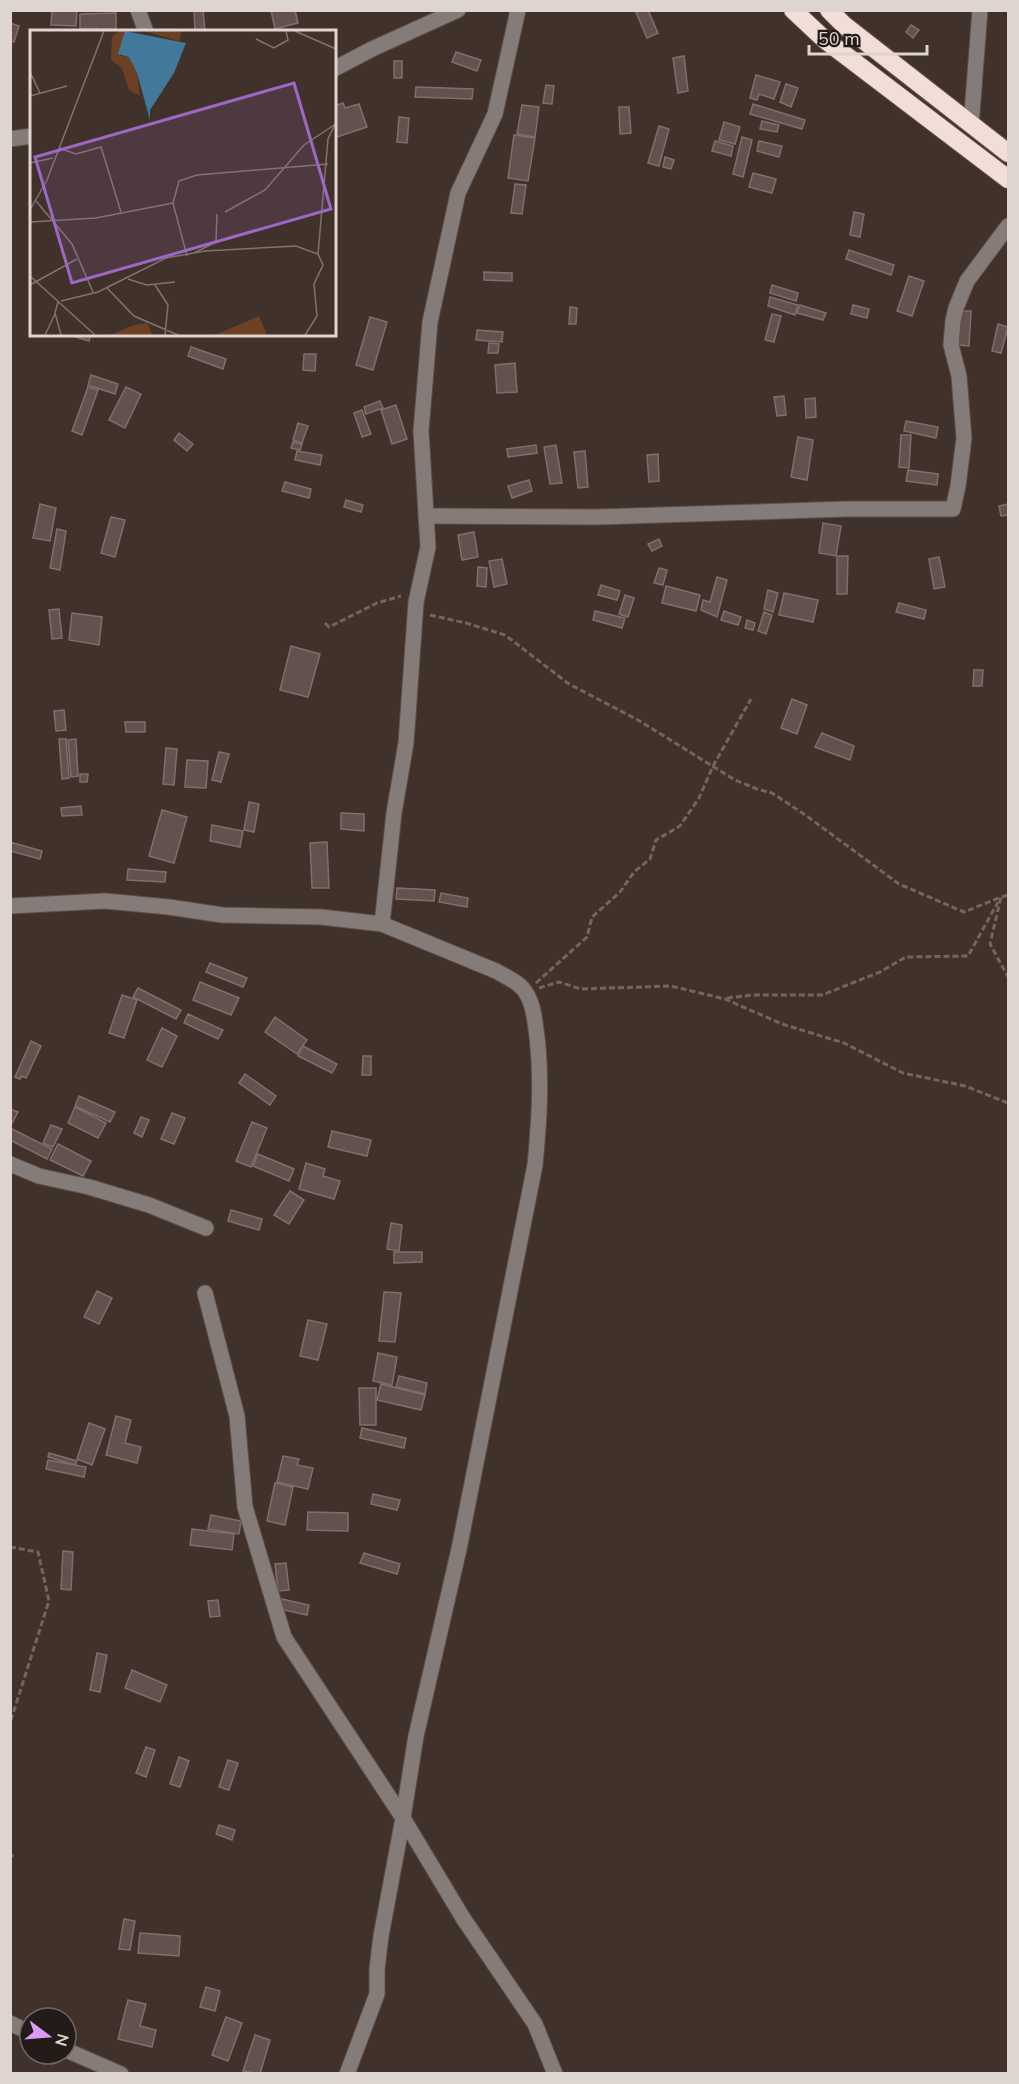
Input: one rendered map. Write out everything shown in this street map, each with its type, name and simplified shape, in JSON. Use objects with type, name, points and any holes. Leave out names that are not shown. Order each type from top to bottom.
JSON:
[{"type":"highway","points":[[793,10],[824,39],[1008,178]]},
{"type":"highway","points":[[829,10],[844,25],[1008,153]]},
{"type":"highway","points":[[960,143],[971,126]]},
{"type":"street","points":[[138,10],[145,30]]},
{"type":"street","points":[[336,68],[458,10]]},
{"type":"street","points":[[382,924],[394,813],[406,743],[416,602],[428,547],[421,431],[430,322],[458,193],[495,114],[518,10]]},
{"type":"street","points":[[971,126],[980,10]]},
{"type":"street","points":[[10,139],[30,136]]},
{"type":"street","points":[[426,516],[597,517],[847,509],[953,509],[964,438],[959,376],[951,345],[953,321],[967,281],[1008,226]]},
{"type":"street","points":[[10,906],[105,901],[222,915],[321,917],[382,924],[513,980],[526,992],[535,1019],[541,1102],[535,1166],[459,1549],[416,1737],[381,1936],[377,1994],[347,2073]]},
{"type":"street","points":[[10,1164],[39,1176],[89,1187],[149,1205],[206,1228]]},
{"type":"street","points":[[205,1293],[237,1416],[245,1507],[284,1637],[403,1818],[463,1918],[535,2024],[555,2073]]},
{"type":"street","points":[[78,2055],[121,2073]]},
{"type":"path","points":[[325,623],[329,627],[377,603],[411,593],[416,602],[432,616],[505,635],[569,684],[638,720],[735,780],[772,793],[898,884],[964,912],[1008,895]]},
{"type":"path","points":[[526,992],[587,937],[592,917],[620,892],[634,872],[650,859],[656,840],[680,826],[699,798],[713,766],[751,699]]},
{"type":"path","points":[[1001,897],[990,944],[1008,977]]},
{"type":"path","points":[[725,999],[753,995],[822,995],[880,972],[906,957],[968,956],[1001,897]]},
{"type":"path","points":[[526,992],[559,982],[581,989],[671,986],[725,999],[782,1024],[844,1043],[903,1073],[965,1086],[1008,1103]]},
{"type":"path","points":[[10,1546],[38,1552],[49,1601],[10,1723]]},
{"type":"building","points":[[52,10],[77,10],[76,26],[51,25]]},
{"type":"building","points":[[194,10],[203,10],[205,30],[195,30]]},
{"type":"building","points":[[271,10],[295,10],[298,23],[275,29]]},
{"type":"building","points":[[635,10],[648,10],[658,33],[647,38]]},
{"type":"building","points":[[116,13],[116,29],[80,29],[80,14]]},
{"type":"building","points":[[10,23],[19,26],[14,42],[10,41]]},
{"type":"building","points":[[911,25],[919,30],[913,38],[906,32]]},
{"type":"building","points":[[456,52],[481,60],[477,71],[452,62]]},
{"type":"building","points":[[684,56],[688,91],[678,93],[673,58]]},
{"type":"building","points":[[394,61],[402,61],[402,78],[394,78]]},
{"type":"building","points":[[756,75],[780,82],[774,99],[759,94],[757,100],[750,98]]},
{"type":"building","points":[[786,84],[798,88],[791,107],[780,102]]},
{"type":"building","points":[[546,85],[554,86],[552,104],[543,103]]},
{"type":"building","points":[[416,87],[473,89],[472,99],[415,97]]},
{"type":"building","points":[[343,103],[345,108],[359,104],[367,127],[336,137],[336,105]]},
{"type":"building","points":[[753,104],[805,120],[802,129],[750,114]]},
{"type":"building","points":[[522,105],[539,107],[535,137],[517,134]]},
{"type":"building","points":[[619,107],[629,107],[631,133],[620,134]]},
{"type":"building","points":[[399,117],[409,118],[407,143],[397,142]]},
{"type":"building","points":[[762,121],[779,125],[777,132],[760,129]]},
{"type":"building","points":[[724,122],[740,127],[735,144],[719,140]]},
{"type":"building","points":[[659,126],[669,129],[659,166],[648,163]]},
{"type":"building","points":[[514,135],[535,138],[528,181],[508,178]]},
{"type":"building","points":[[742,137],[752,140],[743,177],[733,174]]},
{"type":"building","points":[[715,141],[733,146],[731,156],[712,151]]},
{"type":"building","points":[[759,141],[782,146],[779,157],[757,151]]},
{"type":"building","points":[[665,157],[674,160],[671,169],[663,167]]},
{"type":"building","points":[[753,173],[776,179],[772,193],[749,187]]},
{"type":"building","points":[[515,184],[526,185],[522,214],[511,213]]},
{"type":"building","points":[[854,212],[864,214],[860,237],[850,235]]},
{"type":"building","points":[[849,250],[894,265],[891,275],[846,259]]},
{"type":"building","points":[[484,272],[512,273],[512,281],[484,280]]},
{"type":"building","points":[[909,276],[924,281],[912,316],[897,311]]},
{"type":"building","points":[[772,285],[798,293],[796,301],[770,293]]},
{"type":"building","points":[[770,297],[798,305],[795,315],[768,306]]},
{"type":"building","points":[[800,305],[826,313],[823,320],[797,313]]},
{"type":"building","points":[[853,305],[869,309],[867,318],[851,314]]},
{"type":"building","points":[[570,307],[577,308],[576,324],[569,324]]},
{"type":"building","points":[[961,311],[971,311],[969,346],[959,345]]},
{"type":"building","points":[[772,314],[781,316],[774,342],[765,340]]},
{"type":"building","points":[[370,317],[387,322],[373,370],[356,365]]},
{"type":"building","points":[[998,324],[1008,327],[1001,353],[992,351]]},
{"type":"building","points":[[477,330],[503,332],[502,342],[476,340]]},
{"type":"building","points":[[73,336],[90,336],[89,341]]},
{"type":"building","points":[[489,343],[499,344],[498,353],[488,353]]},
{"type":"building","points":[[191,347],[226,359],[223,369],[188,356]]},
{"type":"building","points":[[304,354],[316,354],[315,371],[303,370]]},
{"type":"building","points":[[515,363],[517,392],[497,393],[495,365]]},
{"type":"building","points":[[91,375],[118,384],[115,394],[88,385]]},
{"type":"building","points":[[88,387],[98,390],[82,435],[72,431]]},
{"type":"building","points":[[126,387],[141,394],[125,428],[109,420]]},
{"type":"building","points":[[784,396],[786,415],[777,416],[774,397]]},
{"type":"building","points":[[815,398],[816,417],[806,418],[805,399]]},
{"type":"building","points":[[380,401],[383,408],[366,414],[364,407]]},
{"type":"building","points":[[396,405],[407,439],[392,444],[381,410]]},
{"type":"building","points":[[362,410],[371,434],[362,437],[354,413]]},
{"type":"building","points":[[906,421],[938,427],[936,438],[904,431]]},
{"type":"building","points":[[298,423],[308,426],[302,443],[293,440]]},
{"type":"building","points":[[179,433],[193,444],[187,451],[174,440]]},
{"type":"building","points":[[901,435],[911,435],[909,468],[899,467]]},
{"type":"building","points":[[798,437],[813,440],[807,480],[791,477]]},
{"type":"building","points":[[293,442],[302,444],[300,450],[291,448]]},
{"type":"building","points":[[536,445],[537,453],[508,457],[507,449]]},
{"type":"building","points":[[556,445],[562,483],[550,484],[544,447]]},
{"type":"building","points":[[297,451],[322,455],[320,465],[295,460]]},
{"type":"building","points":[[585,451],[588,487],[578,488],[574,452]]},
{"type":"building","points":[[658,454],[659,481],[649,482],[647,455]]},
{"type":"building","points":[[908,470],[938,474],[937,485],[906,481]]},
{"type":"building","points":[[529,480],[532,491],[512,498],[508,486]]},
{"type":"building","points":[[285,482],[311,489],[309,498],[282,491]]},
{"type":"building","points":[[346,500],[363,505],[361,512],[344,507]]},
{"type":"building","points":[[40,504],[56,508],[50,541],[33,538]]},
{"type":"building","points":[[1008,504],[1008,515],[1001,516],[999,506]]},
{"type":"building","points":[[111,517],[125,520],[115,557],[101,553]]},
{"type":"building","points":[[823,523],[841,526],[836,556],[819,553]]},
{"type":"building","points":[[57,529],[66,531],[60,570],[50,568]]},
{"type":"building","points":[[474,532],[478,557],[462,560],[458,535]]},
{"type":"building","points":[[659,539],[662,546],[652,551],[648,544]]},
{"type":"building","points":[[837,556],[848,556],[847,594],[837,594]]},
{"type":"building","points":[[939,557],[945,587],[934,589],[929,559]]},
{"type":"building","points":[[502,559],[507,584],[494,587],[489,561]]},
{"type":"building","points":[[478,567],[487,568],[486,587],[477,586]]},
{"type":"building","points":[[659,568],[667,570],[663,585],[654,583]]},
{"type":"building","points":[[717,577],[727,580],[717,617],[701,610],[703,600],[710,602]]},
{"type":"building","points":[[601,585],[620,591],[617,600],[598,595]]},
{"type":"building","points":[[666,586],[700,595],[696,611],[662,603]]},
{"type":"building","points":[[768,590],[778,593],[773,612],[764,609]]},
{"type":"building","points":[[784,593],[818,600],[813,622],[779,615]]},
{"type":"building","points":[[625,595],[634,598],[628,617],[619,614]]},
{"type":"building","points":[[899,603],[926,610],[924,619],[896,612]]},
{"type":"building","points":[[59,609],[62,638],[52,639],[49,610]]},
{"type":"building","points":[[595,611],[625,618],[622,628],[593,620]]},
{"type":"building","points":[[724,611],[741,617],[738,625],[721,620]]},
{"type":"building","points":[[764,612],[772,615],[766,634],[758,631]]},
{"type":"building","points":[[72,613],[102,617],[99,645],[69,640]]},
{"type":"building","points":[[747,620],[755,623],[753,630],[745,628]]},
{"type":"building","points":[[291,646],[320,654],[308,697],[280,690]]},
{"type":"building","points":[[974,670],[983,670],[982,686],[973,686]]},
{"type":"building","points":[[792,699],[807,705],[797,734],[781,728]]},
{"type":"building","points":[[64,710],[66,730],[56,731],[54,711]]},
{"type":"building","points":[[125,722],[145,722],[145,732],[126,732]]},
{"type":"building","points":[[822,733],[854,746],[850,760],[815,747]]},
{"type":"building","points":[[59,739],[66,739],[69,778],[62,779]]},
{"type":"building","points":[[76,739],[78,776],[71,777],[68,740]]},
{"type":"building","points":[[166,748],[177,749],[174,785],[163,784]]},
{"type":"building","points":[[219,752],[229,754],[221,782],[212,780]]},
{"type":"building","points":[[187,760],[208,761],[206,788],[185,787]]},
{"type":"building","points":[[80,774],[88,774],[87,782],[80,782]]},
{"type":"building","points":[[249,802],[259,804],[254,832],[244,830]]},
{"type":"building","points":[[81,806],[82,815],[62,816],[61,808]]},
{"type":"building","points":[[162,810],[187,817],[174,863],[149,856]]},
{"type":"building","points":[[341,813],[364,814],[364,831],[341,829]]},
{"type":"building","points":[[212,825],[243,831],[240,847],[210,841]]},
{"type":"building","points":[[10,842],[42,851],[40,859],[10,851]]},
{"type":"building","points":[[327,842],[329,888],[312,888],[310,843]]},
{"type":"building","points":[[128,869],[166,872],[165,882],[127,880]]},
{"type":"building","points":[[397,888],[435,890],[434,901],[396,899]]},
{"type":"building","points":[[441,893],[468,898],[467,907],[439,902]]},
{"type":"building","points":[[210,963],[247,978],[243,987],[206,972]]},
{"type":"building","points":[[200,982],[239,998],[231,1015],[193,1000]]},
{"type":"building","points":[[138,988],[181,1010],[176,1019],[133,997]]},
{"type":"building","points":[[122,995],[137,1000],[124,1038],[109,1033]]},
{"type":"building","points":[[188,1014],[223,1030],[218,1039],[184,1023]]},
{"type":"building","points":[[275,1017],[307,1040],[297,1054],[265,1032]]},
{"type":"building","points":[[162,1028],[177,1036],[162,1067],[147,1060]]},
{"type":"building","points":[[31,1041],[41,1046],[26,1078],[22,1076],[20,1079],[15,1077]]},
{"type":"building","points":[[303,1046],[337,1064],[332,1073],[298,1056]]},
{"type":"building","points":[[363,1056],[371,1056],[371,1075],[362,1075]]},
{"type":"building","points":[[245,1074],[276,1096],[270,1105],[239,1083]]},
{"type":"building","points":[[79,1096],[115,1112],[110,1122],[75,1106]]},
{"type":"building","points":[[75,1107],[106,1123],[98,1138],[68,1123]]},
{"type":"building","points":[[10,1109],[18,1112],[10,1127]]},
{"type":"building","points":[[172,1113],[185,1118],[174,1144],[161,1139]]},
{"type":"building","points":[[141,1117],[149,1120],[142,1137],[134,1133]]},
{"type":"building","points":[[252,1122],[267,1128],[251,1167],[236,1161]]},
{"type":"building","points":[[51,1125],[62,1129],[53,1147],[43,1143]]},
{"type":"building","points":[[10,1128],[52,1149],[47,1159],[10,1140]]},
{"type":"building","points":[[332,1131],[371,1140],[367,1156],[328,1147]]},
{"type":"building","points":[[58,1144],[91,1161],[83,1176],[50,1160]]},
{"type":"building","points":[[258,1154],[294,1169],[289,1181],[253,1166]]},
{"type":"building","points":[[306,1163],[325,1169],[323,1176],[340,1181],[334,1199],[299,1189]]},
{"type":"building","points":[[290,1191],[304,1200],[289,1224],[274,1215]]},
{"type":"building","points":[[231,1210],[262,1219],[259,1230],[228,1221]]},
{"type":"building","points":[[391,1223],[402,1225],[399,1251],[387,1249]]},
{"type":"building","points":[[394,1252],[422,1252],[422,1262],[394,1263]]},
{"type":"building","points":[[97,1291],[112,1298],[99,1324],[84,1317]]},
{"type":"building","points":[[384,1292],[401,1293],[395,1342],[379,1341]]},
{"type":"building","points":[[308,1320],[327,1324],[318,1360],[300,1356]]},
{"type":"building","points":[[378,1353],[397,1357],[392,1385],[373,1381]]},
{"type":"building","points":[[399,1376],[427,1383],[425,1394],[396,1387]]},
{"type":"building","points":[[381,1384],[425,1395],[421,1410],[377,1400]]},
{"type":"building","points":[[359,1388],[376,1388],[376,1425],[360,1425]]},
{"type":"building","points":[[116,1416],[131,1420],[125,1443],[141,1447],[137,1463],[106,1455]]},
{"type":"building","points":[[89,1423],[105,1429],[92,1465],[77,1459]]},
{"type":"building","points":[[362,1428],[406,1438],[404,1448],[360,1438]]},
{"type":"building","points":[[49,1453],[77,1461],[75,1465],[48,1457]]},
{"type":"building","points":[[283,1456],[299,1459],[297,1465],[313,1468],[308,1489],[277,1482]]},
{"type":"building","points":[[48,1460],[86,1467],[84,1477],[46,1469]]},
{"type":"building","points":[[275,1483],[293,1487],[285,1525],[267,1521]]},
{"type":"building","points":[[373,1494],[400,1500],[397,1510],[371,1504]]},
{"type":"building","points":[[308,1512],[348,1513],[348,1531],[307,1530]]},
{"type":"building","points":[[211,1515],[241,1521],[239,1534],[208,1529]]},
{"type":"building","points":[[192,1529],[234,1534],[232,1550],[190,1545]]},
{"type":"building","points":[[63,1551],[73,1552],[71,1590],[61,1589]]},
{"type":"building","points":[[364,1553],[400,1564],[397,1574],[360,1563]]},
{"type":"building","points":[[286,1563],[289,1590],[278,1591],[275,1564]]},
{"type":"building","points":[[282,1599],[309,1605],[307,1615],[280,1609]]},
{"type":"building","points":[[218,1600],[220,1616],[210,1617],[208,1601]]},
{"type":"building","points":[[97,1653],[107,1655],[100,1692],[90,1690]]},
{"type":"building","points":[[132,1670],[167,1685],[160,1702],[125,1688]]},
{"type":"building","points":[[146,1747],[155,1750],[146,1777],[136,1773]]},
{"type":"building","points":[[179,1757],[189,1761],[180,1787],[170,1784]]},
{"type":"building","points":[[228,1760],[238,1763],[229,1790],[219,1787]]},
{"type":"building","points":[[219,1825],[235,1830],[232,1840],[216,1834]]},
{"type":"building","points":[[124,1919],[135,1921],[130,1950],[119,1949]]},
{"type":"building","points":[[140,1933],[180,1936],[179,1956],[138,1953]]},
{"type":"building","points":[[206,1987],[220,1991],[215,2011],[200,2007]]},
{"type":"building","points":[[128,2000],[146,2004],[140,2026],[156,2030],[152,2047],[118,2039]]},
{"type":"building","points":[[226,2017],[242,2023],[228,2061],[212,2055]]},
{"type":"building","points":[[255,2035],[270,2040],[260,2074],[243,2071]]}]
